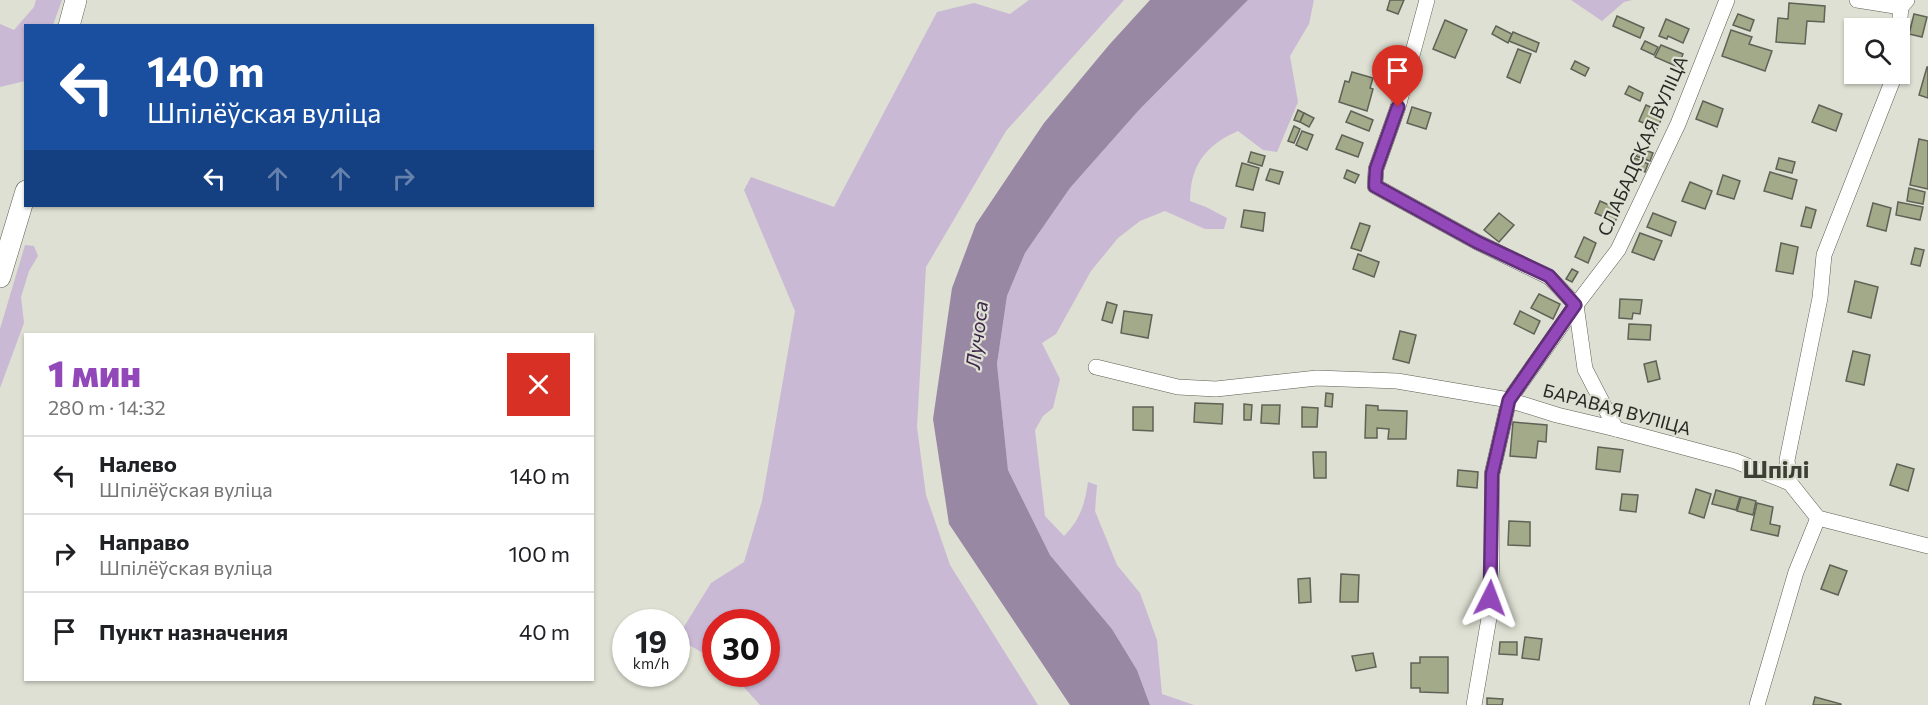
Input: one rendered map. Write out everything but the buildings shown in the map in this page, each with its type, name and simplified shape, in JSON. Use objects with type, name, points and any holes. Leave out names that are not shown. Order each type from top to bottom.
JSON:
[{"type":"street","points":[[70,24],[76,0]]},
{"type":"street","points":[[1426,0],[1398,107],[1376,169],[1375,186],[1477,242],[1549,276],[1575,305],[1585,369],[1616,429]]},
{"type":"street","name":"СЛАБАДСКАЯ ВУЛІЦА","points":[[1474,705],[1489,618],[1492,474],[1509,400],[1575,305],[1618,250],[1678,123],[1727,0]]},
{"type":"street","points":[[1857,0],[1904,4]]},
{"type":"street","points":[[1790,483],[1787,460],[1820,298],[1824,255],[1891,84]]},
{"type":"street","points":[[0,277],[24,198]]},
{"type":"street","name":"БАРАВАЯ ВУЛІЦА","points":[[1096,367],[1178,387],[1216,389],[1317,378],[1397,381],[1509,400],[1557,415],[1735,461],[1790,483],[1818,518]]},
{"type":"street","points":[[1757,705],[1796,572],[1818,518],[1928,546]]},
{"type":"shaded area","points":[[36,0],[62,0],[53,24],[24,24],[24,81],[0,87],[0,24],[14,30],[34,7]]},
{"type":"shaded area","points":[[1029,0],[1124,0],[1006,131],[926,267],[917,427],[926,495],[950,565],[1038,705],[760,705],[744,687],[780,687],[780,609],[702,609],[702,652],[690,646],[690,617],[711,583],[744,562],[762,501],[795,311],[744,190],[751,177],[834,207],[937,12],[974,3],[1010,14]]},
{"type":"shaded area","points":[[1248,0],[1314,0],[1309,24],[1290,56],[1298,102],[1277,152],[1263,150],[1238,131],[1217,143],[1202,158],[1197,167],[1193,177],[1190,201],[1227,218],[1224,229],[1205,229],[1165,211],[1140,221],[1118,238],[1091,271],[1056,334],[1042,343],[1060,379],[1053,408],[1043,416],[1035,430],[1045,516],[1064,536],[1081,511],[1088,482],[1097,485],[1095,511],[1117,565],[1140,593],[1157,640],[1162,694],[1194,705],[1150,705],[1137,670],[1112,629],[1050,555],[1008,470],[997,364],[1007,296],[1025,253],[1070,188],[1139,110]]},
{"type":"shaded area","points":[[1571,0],[1632,0],[1624,2],[1602,21]]},
{"type":"shaded area","points":[[25,245],[34,246],[38,256],[29,271],[21,297],[24,323],[0,388],[0,329]]},
{"type":"water","name":"Лучоса","points":[[1150,0],[1248,0],[1139,110],[1070,188],[1025,253],[1007,296],[997,364],[1008,470],[1050,555],[1112,629],[1137,670],[1150,705],[1070,705],[949,524],[933,419],[952,288],[976,224],[1044,123]]},
{"type":"district","name":"Шпілі","points":[[1776,470]]},
{"type":"route","points":[[1398,107],[1376,169],[1375,186],[1477,242],[1549,276],[1575,305],[1509,400],[1492,474],[1490,598]]}]
